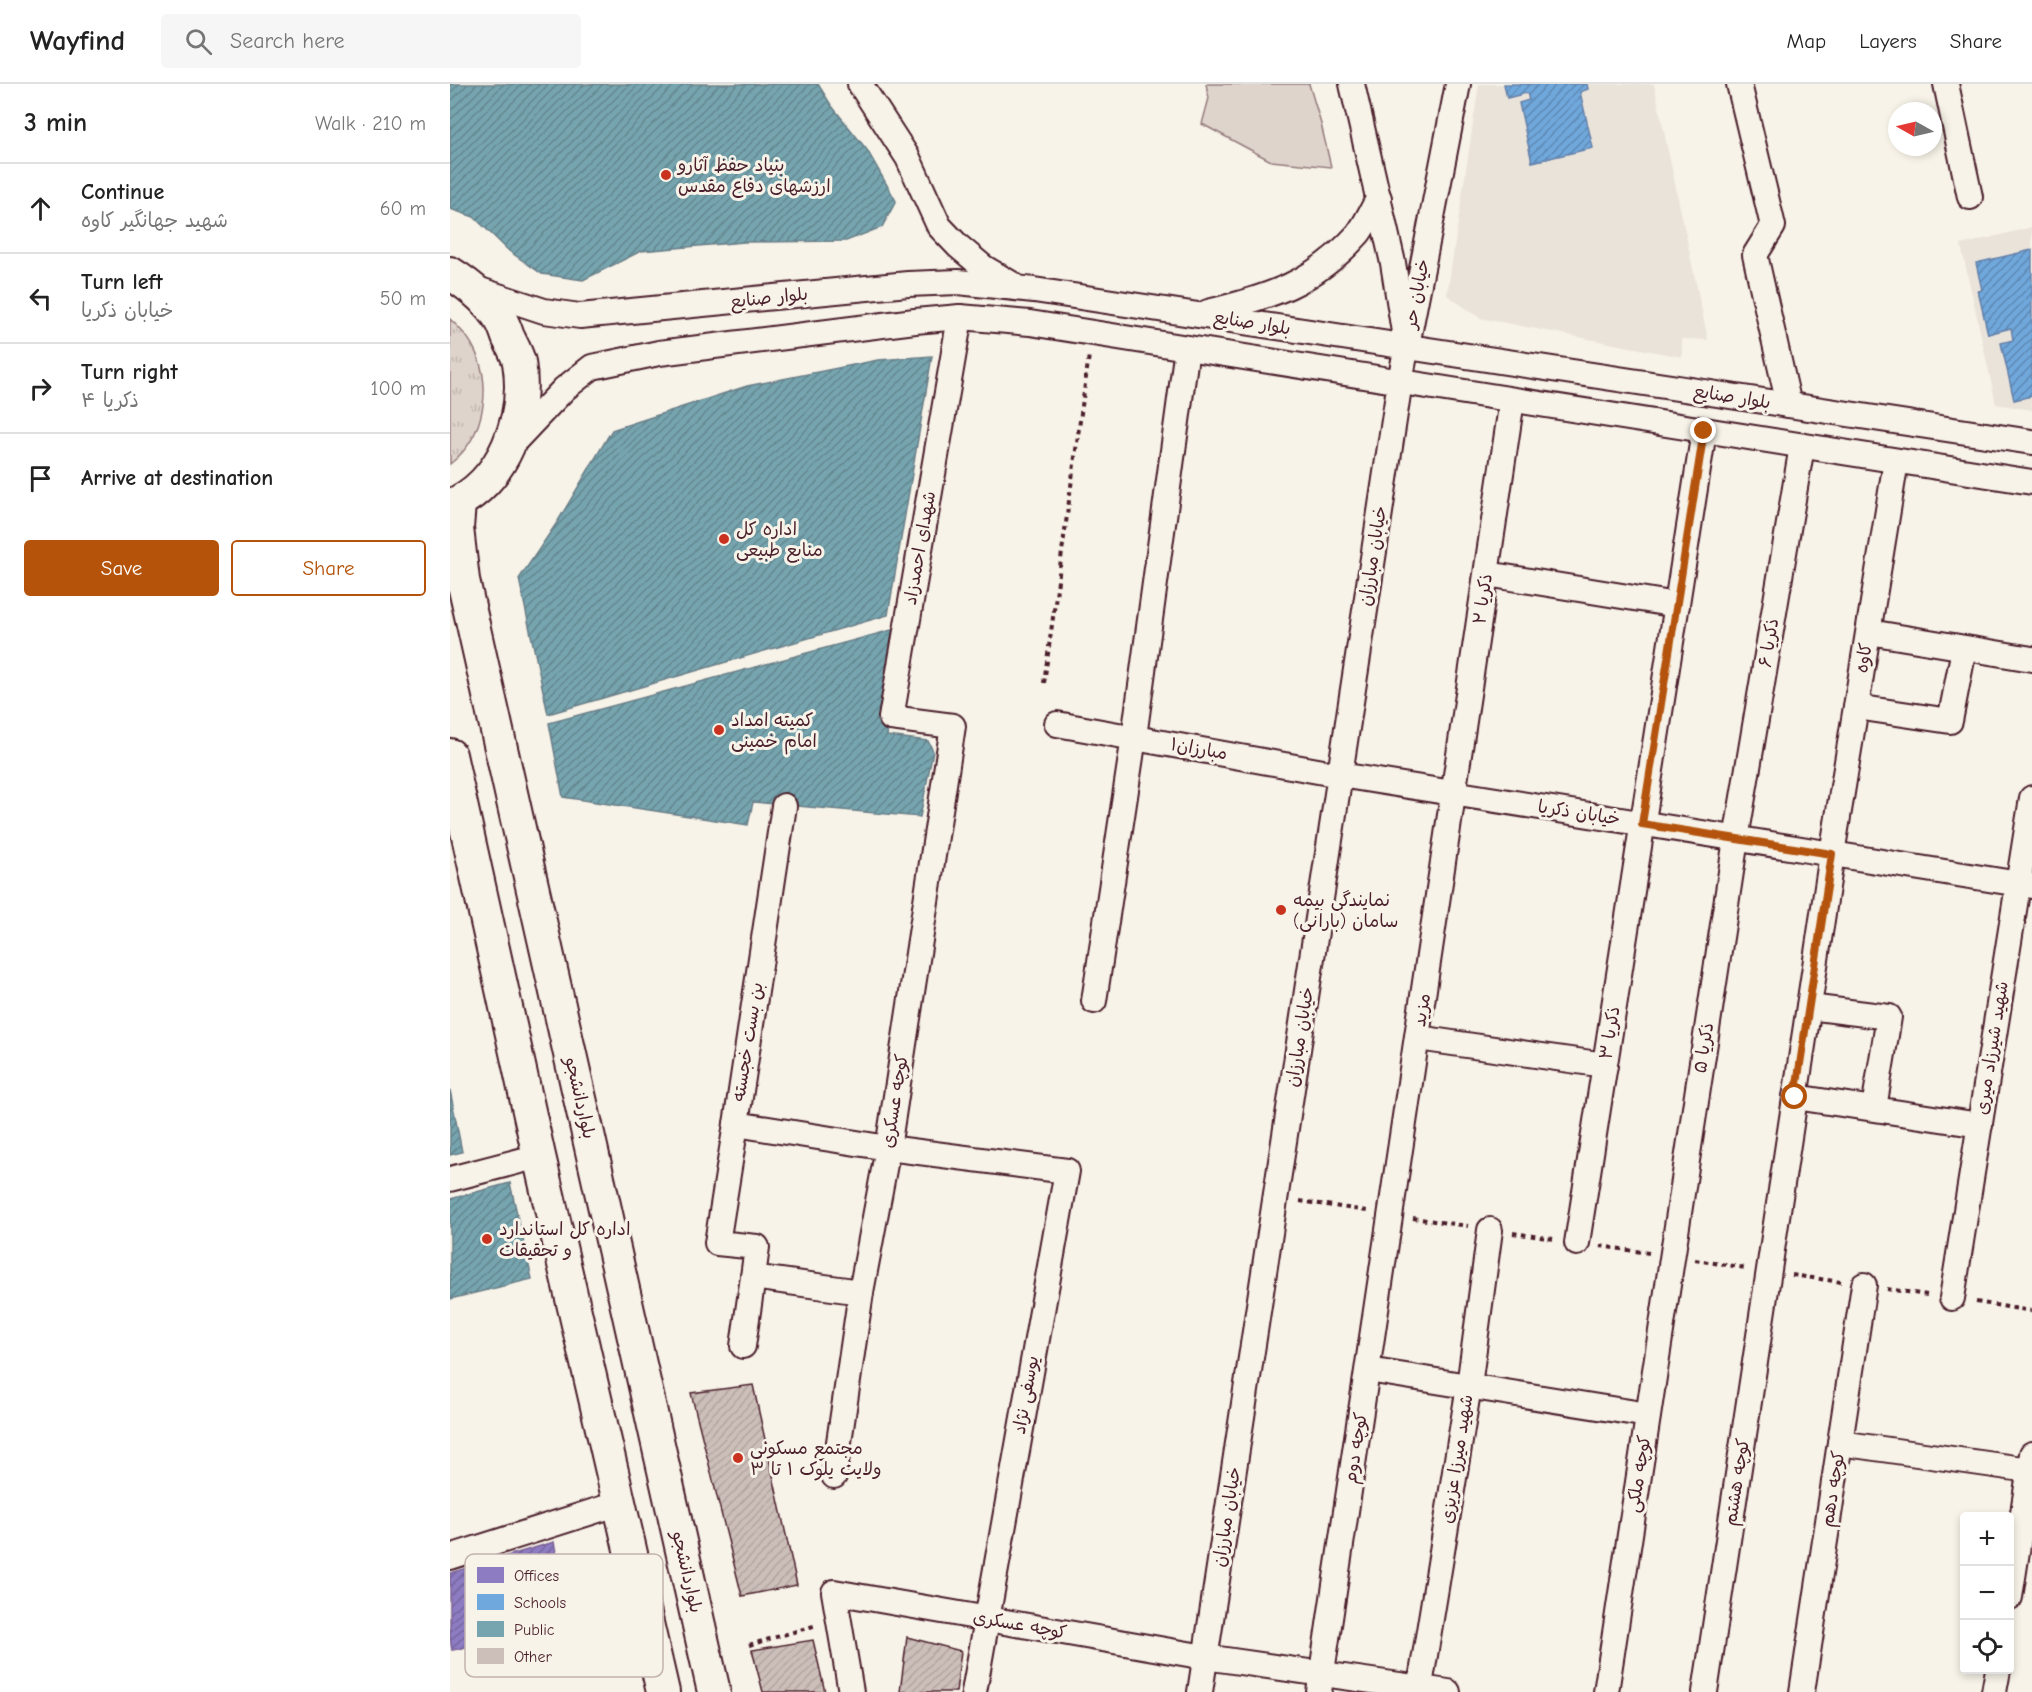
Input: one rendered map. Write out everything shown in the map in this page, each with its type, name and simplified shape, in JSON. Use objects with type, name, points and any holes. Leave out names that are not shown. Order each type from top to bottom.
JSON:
[{"type":"main road","points":[[454,505],[488,479],[508,448],[521,405],[519,361],[501,320],[461,280]]},
{"type":"main road","name":"بلواردانشجو","points":[[454,505],[463,580],[714,1692]]},
{"type":"main road","points":[[450,755],[539,1156],[632,1554]]},
{"type":"main road","points":[[660,1677],[663,1692]]},
{"type":"street","points":[[860,84],[908,158],[939,226],[982,267],[1019,288]]},
{"type":"street","name":"خیابان حر","points":[[1352,84],[1393,263],[1407,346]]},
{"type":"street","name":"خیابان حر","points":[[1407,346],[1458,84]]},
{"type":"street","points":[[1739,84],[1773,226],[1755,255],[1789,405]]},
{"type":"street","points":[[1946,84],[1970,198]]},
{"type":"street","points":[[1197,315],[1255,300],[1296,284],[1331,259],[1359,232],[1378,198]]},
{"type":"street","name":"بلوار صنایع","points":[[461,280],[544,311],[580,316],[908,284],[958,282],[1019,288],[2032,442]]},
{"type":"street","name":"بلوار صنایع","points":[[508,448],[564,389],[592,367],[659,353],[960,317],[1030,323],[2032,482]]},
{"type":"street","name":"شهدای احمدزاد","points":[[953,726],[891,718],[960,317]]},
{"type":"street","name":"خیابان مبارزان","points":[[1200,1692],[1407,346]]},
{"type":"street","points":[[1094,1000],[1134,737],[1187,348]]},
{"type":"street","name":"ذکریا ۲","points":[[1454,795],[1512,400]]},
{"type":"street","name":"ذکریا ۳","points":[[1577,1243],[1704,431]]},
{"type":"street","name":"ذکریا ۶","points":[[1736,839],[1802,446]]},
{"type":"street","name":"کاوه","points":[[1795,1097],[1896,461]]},
{"type":"street","points":[[1487,574],[1677,606]]},
{"type":"street","points":[[1869,633],[2032,659]]},
{"type":"street","points":[[1856,707],[1950,721],[1964,649]]},
{"type":"street","name":"مبارزان۱","points":[[1057,724],[1340,775]]},
{"type":"street","name":"کوچه عسکری","points":[[834,1476],[861,1292],[888,1148],[953,726]]},
{"type":"street","name":"خیابان ذکریا","points":[[1340,775],[2025,885]]},
{"type":"street","name":"مزید","points":[[1391,1219],[1454,795]]},
{"type":"street","name":"شهید شیرزاد میری","points":[[1952,1298],[1980,1125],[2025,885],[2032,798]]},
{"type":"street","name":"بن بست خجسته","points":[[784,806],[736,1125],[888,1148],[1067,1171]]},
{"type":"street","name":"ذکریا ۵","points":[[1672,1257],[1736,839]]},
{"type":"street","points":[[1809,1007],[1889,1017],[1874,1108]]},
{"type":"street","points":[[1418,1038],[1605,1065]]},
{"type":"street","points":[[1795,1097],[1980,1125]]},
{"type":"street","name":"کوچه هشتم","points":[[1705,1692],[1795,1097]]},
{"type":"street","points":[[736,1125],[717,1243],[757,1247],[743,1346]]},
{"type":"street","points":[[450,1179],[539,1156]]},
{"type":"street","name":"یوسفی نژاد","points":[[974,1692],[1067,1171]]},
{"type":"street","name":"کوچه دوم","points":[[1320,1683],[1391,1219]]},
{"type":"street","name":"شهید میرزا عزیزی","points":[[1419,1690],[1469,1386],[1490,1230]]},
{"type":"street","name":"کوچه ملکی","points":[[1606,1692],[1672,1257]]},
{"type":"street","points":[[753,1277],[861,1292]]},
{"type":"street","name":"کوچه دهم","points":[[1802,1692],[1864,1285]]},
{"type":"street","points":[[1368,1370],[1648,1415]]},
{"type":"street","points":[[1840,1443],[2031,1462],[2014,1571]]},
{"type":"street","points":[[450,1557],[620,1503]]},
{"type":"street","name":"کوچه عسکری","points":[[839,1621],[834,1592],[1205,1657],[1320,1683],[1448,1692]]},
{"type":"street","points":[[839,1621],[851,1692]]},
{"type":"street","points":[[1995,1692],[1997,1674]]},
{"type":"path","points":[[1044,683],[1092,334]]},
{"type":"path","points":[[1275,1198],[1391,1219],[1490,1230],[2032,1311]]},
{"type":"path","points":[[748,1645],[839,1621]]},
{"type":"shaded area","points":[[1479,84],[1654,84],[1708,340],[1682,339],[1682,357],[1480,318],[1447,295]]},
{"type":"shaded area","points":[[2032,227],[2032,410],[1996,404],[1961,245]]},
{"type":"green space","points":[[1206,84],[1309,84],[1331,167],[1271,161],[1202,124],[1209,98]]},
{"type":"green space","points":[[450,319],[471,343],[478,358],[484,391],[479,424],[472,439],[450,464]]},
{"type":"building: Offices","points":[[554,1542],[556,1554],[514,1554]]},
{"type":"building: Offices","points":[[465,1569],[465,1647],[452,1650],[450,1639],[450,1573]]},
{"type":"building: Schools","points":[[1504,84],[1587,84],[1588,89],[1580,92],[1593,148],[1532,162],[1519,103],[1529,100],[1527,93],[1507,98]]},
{"type":"building: Schools","points":[[2032,250],[2032,396],[2014,400],[2001,343],[2013,340],[2011,328],[1988,334],[1978,291],[1982,290],[1976,263]]},
{"type":"building: Public","name":"بنیاد حفظ آثارو ارزشهای دفاع مقدس","points":[[450,84],[818,84],[831,105],[867,150],[896,201],[882,227],[846,241],[744,242],[641,251],[583,280],[542,274],[509,251],[474,217],[450,209]]},
{"type":"building: Public","name":"اداره کل منابع طبیعی","points":[[932,356],[888,615],[548,714],[519,579],[558,521],[612,430],[747,386],[878,360]]},
{"type":"building: Public","name":"کمیته امداد امام خمینی","points":[[899,628],[887,736],[928,741],[933,751],[920,817],[753,802],[748,825],[563,797],[549,723]]},
{"type":"building: Public","points":[[450,1090],[462,1152],[450,1155]]},
{"type":"building: Public","name":"اداره کل استاندارد و تحقیقات","points":[[510,1183],[532,1279],[450,1299],[450,1199]]},
{"type":"building: Other","name":"مجتمع مسکونی ولایت یلوک ۱ تا ۳","points":[[753,1385],[797,1585],[742,1596],[691,1393]]},
{"type":"building: Other","points":[[907,1637],[961,1651],[956,1692],[900,1692]]},
{"type":"building: Other","points":[[813,1640],[825,1692],[763,1692],[752,1650]]},
{"type":"place","name":"بنیاد حفظ آثارو ارزشهای دفاع مقدس","points":[[666,175]]},
{"type":"place","name":"اداره کل منابع طبیعی","points":[[724,539]]},
{"type":"place","name":"کمیته امداد امام خمینی","points":[[719,730]]},
{"type":"place","name":"نمایندگی بیمه سامان (بارانی)","points":[[1281,910]]},
{"type":"place","name":"اداره کل استاندارد و تحقیقات","points":[[487,1239]]},
{"type":"place","name":"مجتمع مسکونی ولایت یلوک ۱ تا ۳","points":[[738,1458]]},
{"type":"route","points":[[1704,431],[1642,824],[1832,854],[1795,1097]]}]
